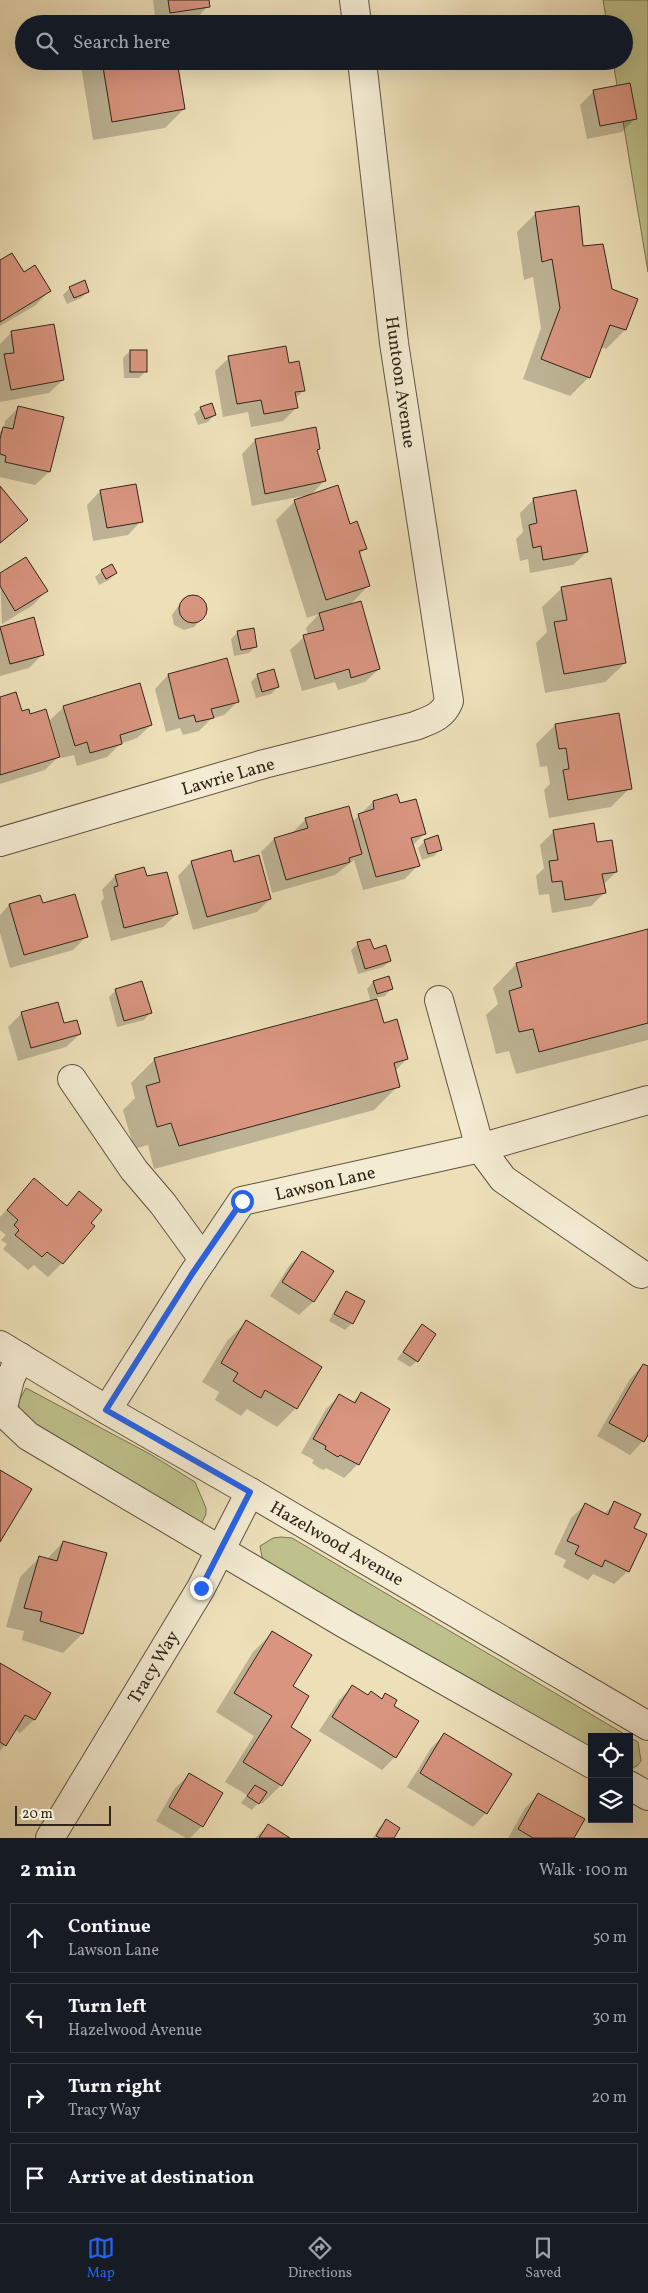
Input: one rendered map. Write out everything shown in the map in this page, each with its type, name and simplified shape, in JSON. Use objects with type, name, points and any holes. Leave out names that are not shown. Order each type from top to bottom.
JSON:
[{"type":"street","points":[[354,0],[356,15]]},
{"type":"street","name":"Huntoon Avenue","points":[[363,70],[394,343],[449,701]]},
{"type":"street","name":"Lawrie Lane","points":[[0,842],[264,764],[415,726],[437,718],[446,711],[449,701]]},
{"type":"street","points":[[439,1000],[480,1148],[503,1178],[641,1274]]},
{"type":"street","points":[[72,1079],[134,1170],[163,1204],[203,1259]]},
{"type":"street","name":"Lawson Lane","points":[[106,1410],[242,1201],[480,1148],[648,1100]]},
{"type":"street","points":[[10,1351],[10,1380],[2,1411],[28,1436],[345,1624],[588,1762]]},
{"type":"street","name":"Hazelwood Avenue","points":[[10,1351],[106,1410],[250,1492],[648,1726]]},
{"type":"street","name":"Tracy Way","points":[[50,1838],[201,1588],[250,1492]]},
{"type":"green space","points":[[603,0],[648,0],[648,272],[614,70],[633,70],[633,15],[606,15]]},
{"type":"green space","points":[[26,1388],[150,1454],[195,1482],[206,1508],[206,1514],[200,1527],[31,1431],[20,1411],[18,1402]]},
{"type":"green space","points":[[273,1538],[292,1538],[623,1733],[588,1733],[588,1757],[267,1566],[262,1557],[260,1546]]},
{"type":"green space","points":[[633,1739],[638,1742],[641,1761],[633,1768]]},
{"type":"building","points":[[168,0],[209,0],[210,7],[170,13]]},
{"type":"building","points":[[103,70],[178,70],[185,109],[112,122]]},
{"type":"building","points":[[630,83],[637,119],[600,126],[593,90]]},
{"type":"building","points":[[579,206],[583,246],[603,244],[612,289],[638,299],[626,330],[610,325],[590,378],[541,359],[560,308],[552,259],[542,262],[535,212]]},
{"type":"building","points":[[12,253],[24,272],[35,265],[51,291],[0,322],[0,260]]},
{"type":"building","points":[[85,280],[89,292],[74,298],[69,287]]},
{"type":"building","points":[[54,324],[64,380],[11,390],[4,354],[14,353],[11,331]]},
{"type":"building","points":[[286,346],[289,363],[299,361],[305,391],[295,392],[298,408],[264,414],[261,400],[237,404],[228,356]]},
{"type":"building","points":[[130,350],[147,350],[147,372],[130,372]]},
{"type":"building","points":[[212,403],[216,415],[205,419],[200,407]]},
{"type":"building","points":[[18,406],[64,417],[50,472],[5,462],[6,456],[0,454],[0,439],[3,427],[13,429]]},
{"type":"building","points":[[316,427],[320,449],[317,450],[326,481],[265,494],[255,439]]},
{"type":"building","points":[[136,484],[143,522],[107,528],[100,490]]},
{"type":"building","points":[[338,485],[350,524],[357,521],[367,549],[359,551],[370,586],[326,600],[294,500]]},
{"type":"building","points":[[0,486],[28,520],[0,543]]},
{"type":"building","points":[[576,490],[588,552],[543,560],[541,546],[533,548],[529,525],[537,523],[533,498]]},
{"type":"building","points":[[26,557],[48,591],[15,611],[0,586],[0,573]]},
{"type":"building","points":[[112,564],[117,573],[106,579],[101,570]]},
{"type":"building","points":[[611,578],[626,663],[564,674],[554,622],[567,620],[561,587]]},
{"type":"building","points":[[193,595],[203,599],[207,609],[203,619],[193,623],[183,619],[179,609],[183,599]]},
{"type":"building","points":[[361,601],[380,669],[351,678],[349,669],[315,679],[303,635],[324,630],[319,613]]},
{"type":"building","points":[[34,617],[44,655],[10,664],[0,627]]},
{"type":"building","points":[[254,628],[257,647],[241,650],[237,631]]},
{"type":"building","points":[[227,658],[239,702],[211,709],[214,718],[196,722],[194,715],[179,719],[168,674]]},
{"type":"building","points":[[274,669],[279,687],[262,692],[257,674]]},
{"type":"building","points":[[140,683],[152,725],[120,735],[122,744],[90,753],[87,742],[75,746],[63,706]]},
{"type":"building","points":[[16,692],[22,711],[29,709],[30,714],[46,709],[60,757],[0,775],[0,697]]},
{"type":"building","points":[[619,713],[632,789],[568,800],[563,770],[569,769],[566,748],[559,749],[555,724]]},
{"type":"building","points":[[397,794],[400,803],[416,799],[426,834],[411,838],[420,866],[376,877],[358,814],[374,809],[373,801]]},
{"type":"building","points":[[349,806],[362,854],[349,858],[350,862],[286,880],[274,838],[308,828],[305,818]]},
{"type":"building","points":[[594,823],[597,842],[612,840],[617,872],[602,874],[606,893],[565,900],[562,881],[552,882],[549,861],[558,860],[553,830]]},
{"type":"building","points":[[438,835],[442,850],[428,854],[424,840]]},
{"type":"building","points":[[231,850],[234,862],[259,855],[271,899],[207,917],[191,861]]},
{"type":"building","points":[[144,867],[147,876],[167,872],[178,914],[124,928],[114,887],[118,886],[115,875]]},
{"type":"building","points":[[75,894],[88,937],[24,955],[9,904],[40,895],[43,903]]},
{"type":"building","points":[[648,929],[648,1023],[539,1052],[533,1029],[519,1032],[509,991],[522,987],[516,963]]},
{"type":"building","points":[[370,939],[374,949],[386,945],[391,961],[365,969],[357,942]]},
{"type":"building","points":[[389,976],[393,989],[377,994],[373,981]]},
{"type":"building","points":[[142,981],[152,1013],[124,1021],[115,989]]},
{"type":"building","points":[[377,999],[384,1023],[397,1019],[408,1059],[394,1063],[400,1087],[179,1146],[171,1123],[157,1127],[146,1086],[160,1082],[154,1058]]},
{"type":"building","points":[[58,1002],[64,1023],[77,1020],[81,1034],[31,1048],[21,1012]]},
{"type":"building","points":[[34,1178],[67,1206],[79,1191],[102,1210],[91,1223],[95,1226],[63,1264],[47,1252],[42,1257],[15,1235],[19,1230],[14,1225],[18,1220],[7,1210]]},
{"type":"building","points":[[302,1251],[334,1271],[314,1302],[282,1282]]},
{"type":"building","points":[[346,1291],[365,1301],[353,1324],[334,1314]]},
{"type":"building","points":[[246,1320],[322,1367],[297,1409],[265,1390],[261,1398],[257,1396],[233,1381],[238,1373],[221,1363]]},
{"type":"building","points":[[422,1324],[436,1334],[418,1362],[403,1352]]},
{"type":"building","points":[[643,1364],[648,1366],[648,1435],[644,1442],[609,1423]]},
{"type":"building","points":[[361,1392],[390,1409],[359,1465],[340,1455],[338,1457],[325,1449],[326,1446],[313,1439],[339,1394],[355,1403]]},
{"type":"building","points":[[0,1470],[32,1489],[0,1542]]},
{"type":"building","points":[[614,1501],[641,1514],[634,1528],[647,1534],[629,1572],[605,1560],[602,1567],[575,1554],[579,1546],[567,1541],[585,1503],[608,1515]]},
{"type":"building","points":[[63,1541],[107,1553],[83,1634],[40,1621],[42,1612],[24,1608],[39,1556],[57,1561]]},
{"type":"building","points":[[272,1631],[312,1655],[293,1686],[309,1696],[291,1727],[311,1740],[282,1786],[243,1762],[272,1716],[234,1693]]},
{"type":"building","points":[[0,1663],[51,1693],[35,1720],[25,1715],[6,1746],[0,1742]]},
{"type":"building","points":[[352,1685],[368,1695],[371,1691],[382,1699],[385,1693],[397,1700],[394,1706],[419,1721],[396,1758],[332,1717]]},
{"type":"building","points":[[444,1733],[512,1774],[487,1814],[420,1773]]},
{"type":"building","points":[[189,1773],[223,1793],[203,1827],[169,1807]]},
{"type":"building","points":[[255,1785],[267,1792],[259,1804],[247,1796]]},
{"type":"building","points":[[538,1793],[585,1819],[574,1838],[533,1838],[518,1829]]},
{"type":"building","points":[[386,1819],[400,1828],[394,1838],[380,1838],[376,1836]]},
{"type":"building","points":[[268,1824],[290,1838],[259,1838]]},
{"type":"route","points":[[201,1588],[250,1492],[106,1410],[192,1274],[242,1201]]}]
